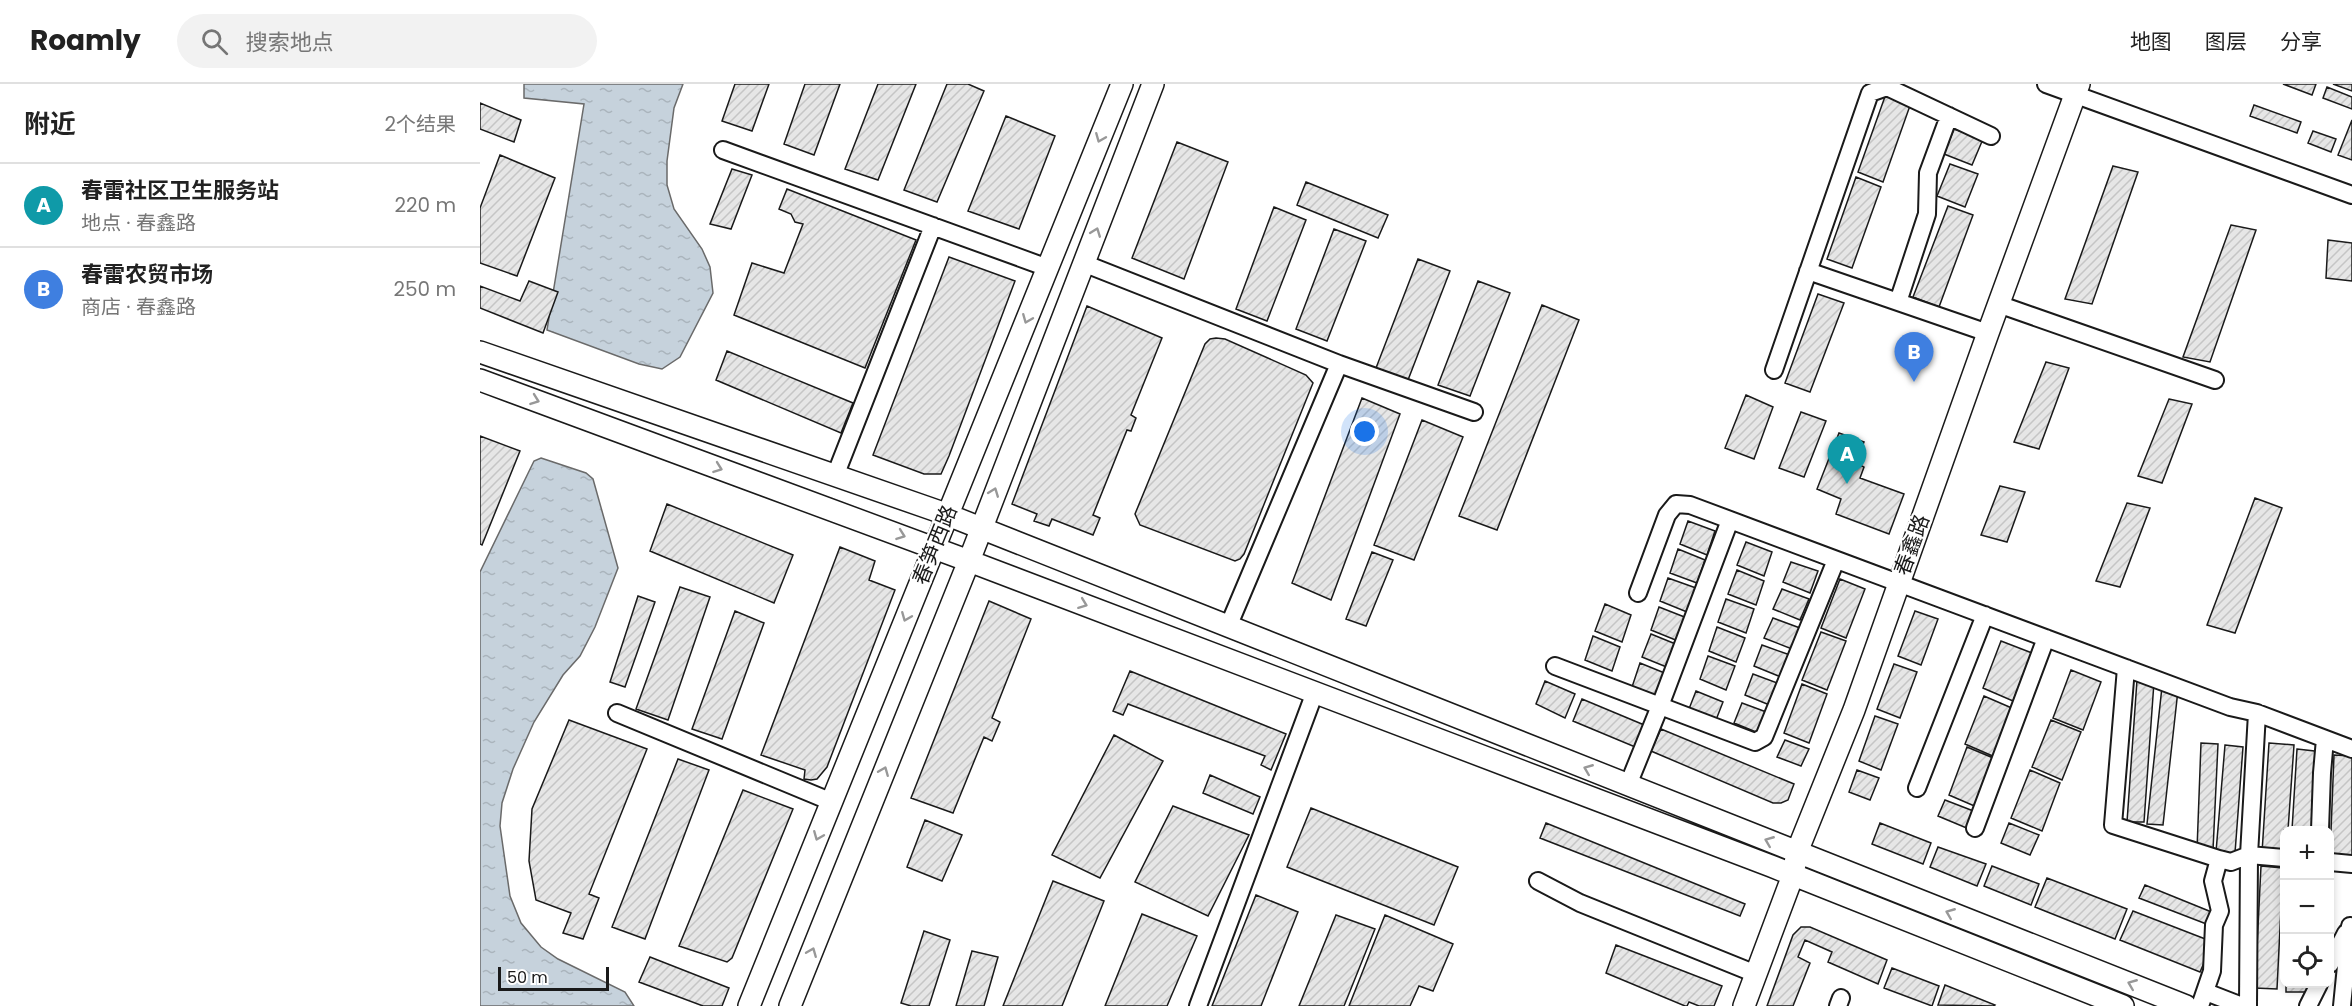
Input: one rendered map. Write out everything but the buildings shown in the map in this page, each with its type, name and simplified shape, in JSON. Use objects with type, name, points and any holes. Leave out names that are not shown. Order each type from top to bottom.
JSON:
[{"type":"main road","name":"春笋西路","points":[[749,1006],[1122,84]]},
{"type":"main road","name":"春笋西路","points":[[790,1006],[969,561],[1153,84]]},
{"type":"main road","name":"春鑫路","points":[[1744,1006],[1799,853],[1820,823],[2004,306],[2084,90]]},
{"type":"main road","name":"春鑫路","points":[[1906,586],[1988,333],[2004,306]]},
{"type":"main road","points":[[480,352],[947,515],[2186,1006]]},
{"type":"main road","points":[[480,380],[969,561],[1793,874],[2122,1006]]},
{"type":"street","points":[[2046,84],[2084,90],[2352,195]]},
{"type":"street","points":[[1774,370],[1870,93],[1887,87],[1991,136]]},
{"type":"street","points":[[1898,302],[1927,214],[1928,173],[1949,116]]},
{"type":"street","points":[[723,150],[1048,268]]},
{"type":"street","points":[[835,476],[933,226]]},
{"type":"street","points":[[1083,263],[1339,364],[1474,412]]},
{"type":"street","points":[[1808,271],[1988,333]]},
{"type":"street","points":[[2004,306],[2215,380]]},
{"type":"street","points":[[1228,627],[1339,364]]},
{"type":"street","points":[[1638,593],[1667,515],[1677,504],[1690,505],[2230,707],[2257,713],[2352,749]]},
{"type":"street","points":[[1628,785],[1730,520]]},
{"type":"street","points":[[1555,666],[1755,742],[1764,737],[1836,560]]},
{"type":"street","points":[[1917,788],[1985,615]]},
{"type":"street","points":[[1975,828],[2046,638]]},
{"type":"street","points":[[2126,668],[2113,825],[2232,862],[2249,855],[2280,858]]},
{"type":"street","points":[[1198,1006],[1315,692]]},
{"type":"street","points":[[617,713],[832,802]]},
{"type":"street","points":[[2248,1006],[2249,855],[2257,713]]},
{"type":"street","points":[[2320,826],[2325,739]]},
{"type":"street","points":[[2219,859],[2213,881],[2220,910],[2214,925],[2212,971],[2203,999],[2242,1006]]},
{"type":"street","points":[[2334,862],[2352,864]]},
{"type":"street","points":[[1538,881],[1580,903],[1756,974]]},
{"type":"street","points":[[2334,956],[2351,924]]},
{"type":"street","points":[[2342,1006],[2351,924]]},
{"type":"street","points":[[2308,1006],[2317,988]]},
{"type":"water","points":[[524,84],[683,84],[674,108],[667,161],[667,185],[674,209],[702,249],[710,267],[713,293],[680,357],[662,369],[639,364],[547,330],[584,104],[524,98]]},
{"type":"water","points":[[541,458],[586,473],[593,479],[618,568],[595,627],[580,656],[563,675],[534,722],[513,769],[502,803],[500,826],[510,896],[521,923],[541,947],[558,959],[625,992],[634,1006],[480,1006],[480,572],[534,461]]},
{"type":"place","name":"春雷农贸市场","points":[[1914,382]]},
{"type":"place","name":"春雷社区卫生服务站","points":[[1847,484]]}]
